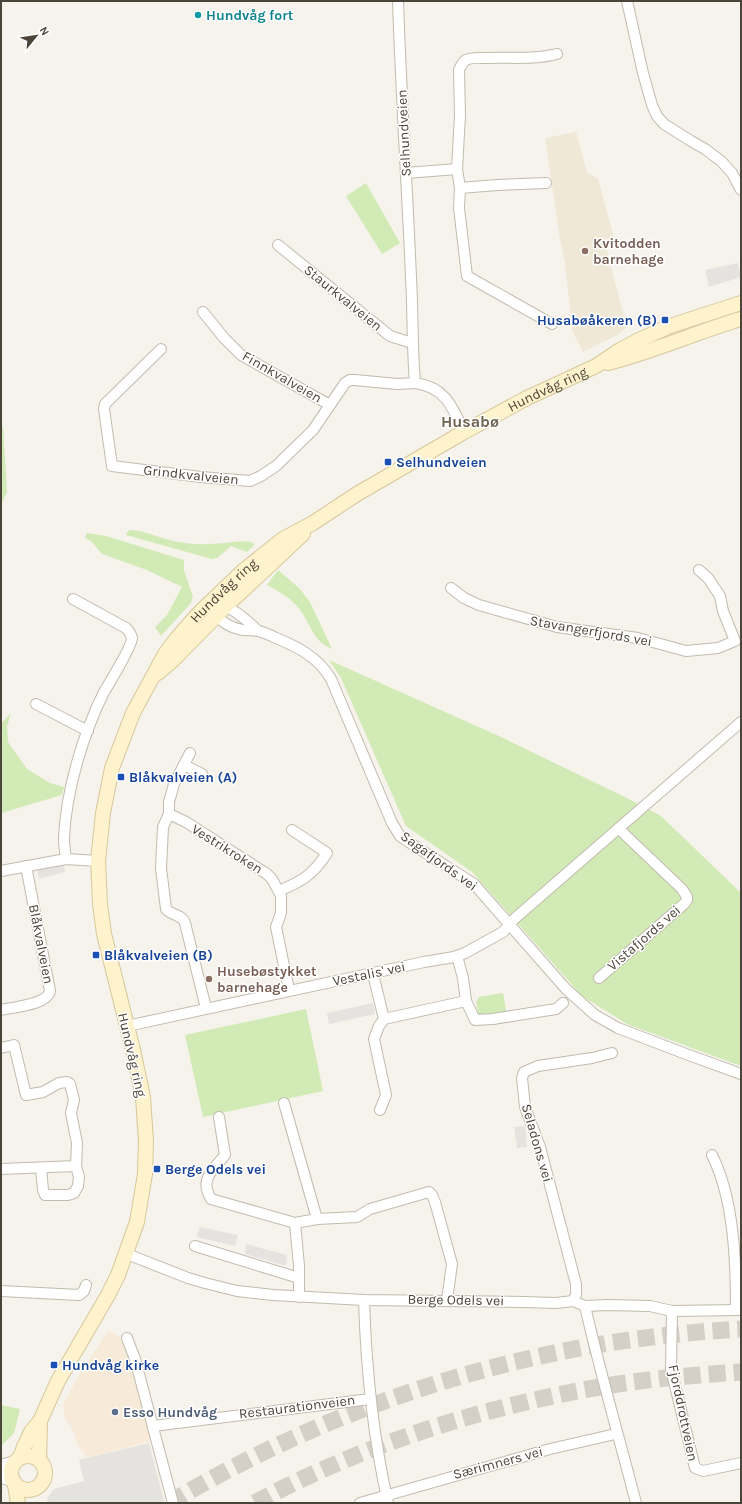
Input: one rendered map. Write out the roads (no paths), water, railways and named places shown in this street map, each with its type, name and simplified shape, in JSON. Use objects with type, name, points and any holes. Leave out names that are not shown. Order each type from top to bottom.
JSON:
[{"type":"main road","name":"Hundvåg ring","points":[[18,1460],[31,1432],[40,1421],[58,1381],[108,1295],[127,1254],[137,1222],[145,1174],[146,1141],[143,1097],[104,934],[100,904],[98,861],[103,813],[112,768],[133,713],[165,654],[177,638],[210,602],[243,571],[284,539],[464,432],[527,398],[596,366],[620,350],[670,326],[741,304]]},
{"type":"main road","name":"Hundvåg ring","points":[[596,366],[626,358],[741,319]]},
{"type":"main road","name":"Hundvåg ring","points":[[153,677],[173,660],[221,611],[290,547],[313,523]]},
{"type":"main road","name":"Hundvåg ring","points":[[40,1421],[40,1460]]},
{"type":"main road","points":[[18,1503],[10,1481],[11,1470],[18,1460],[31,1456],[40,1460],[46,1475],[31,1503]]},
{"type":"main road","points":[[10,1481],[24,1490],[34,1490],[39,1487]]},
{"type":"street","name":"Selhundveien","points":[[398,1],[411,277],[412,343],[415,383]]},
{"type":"street","points":[[627,1],[643,73],[652,105],[657,116],[664,124],[705,149],[721,161],[732,174],[741,190]]},
{"type":"street","points":[[552,324],[467,276],[459,208],[460,188],[457,169],[460,115],[459,70],[461,64],[465,60],[474,58],[545,57],[557,54]]},
{"type":"street","points":[[406,173],[457,169]]},
{"type":"street","points":[[460,188],[546,183]]},
{"type":"street","name":"Staurkvalveien","points":[[278,245],[390,336],[412,343]]},
{"type":"street","name":"Finnkvalveien","points":[[203,312],[224,338],[241,354],[330,405]]},
{"type":"street","name":"Grindkvalveien","points":[[161,349],[105,404],[104,409],[112,466],[201,477],[250,481],[276,466],[313,430],[344,383],[350,380],[397,384],[415,383]]},
{"type":"street","points":[[415,383],[424,384],[436,390],[446,399],[454,411],[464,432]]},
{"type":"street","name":"Stavangerfjords vei","points":[[451,588],[464,598],[478,605],[556,627],[638,638],[686,651],[718,648],[738,643],[723,611],[720,596],[708,578],[699,570]]},
{"type":"street","points":[[66,859],[64,838],[68,810],[78,763],[88,731],[106,688],[130,647],[132,638],[131,634],[126,628],[73,599]]},
{"type":"street","points":[[210,602],[221,611]]},
{"type":"street","name":"Sagafjords vei","points":[[221,611],[224,623],[241,630],[258,631],[305,652],[324,668],[335,688],[396,830],[404,839],[474,884],[566,989],[595,1016],[618,1028],[741,1074]]},
{"type":"street","name":"Sagafjords vei","points":[[221,611],[247,620],[258,631]]},
{"type":"street","points":[[36,704],[88,731]]},
{"type":"street","points":[[510,926],[513,920],[741,722]]},
{"type":"street","points":[[190,753],[171,794],[168,808],[169,814],[163,828],[161,845],[162,880],[165,903],[168,911],[184,919],[206,1008]]},
{"type":"street","points":[[184,765],[202,774]]},
{"type":"street","name":"Vestrikroken","points":[[169,814],[186,822],[267,874],[272,878],[279,891]]},
{"type":"street","name":"Vistafjords vei","points":[[599,978],[684,904],[688,897],[682,889],[619,829]]},
{"type":"street","points":[[289,990],[276,927],[281,907],[279,891],[309,875],[319,865],[327,853],[292,830]]},
{"type":"street","points":[[1,871],[66,859],[98,861]]},
{"type":"street","name":"Blåkvalveien","points":[[1,1010],[40,1001],[47,998],[50,992],[26,866]]},
{"type":"street","name":"Vestalis' vei","points":[[127,1026],[289,990],[457,956],[503,932],[510,926]]},
{"type":"street","points":[[457,956],[463,978],[466,1001],[473,1018],[478,1021],[556,1009],[563,1003]]},
{"type":"street","points":[[373,974],[384,1019]]},
{"type":"street","points":[[380,1110],[386,1094],[374,1039],[379,1026],[384,1019],[466,1001]]},
{"type":"street","points":[[1,1048],[14,1045],[26,1095],[43,1092],[59,1083],[67,1082],[70,1084],[74,1100],[71,1113],[77,1143],[76,1166],[79,1177],[78,1186],[74,1193],[68,1195],[45,1195],[43,1190],[41,1168]]},
{"type":"street","name":"Seladons vei","points":[[573,1301],[576,1294],[576,1284],[542,1154],[525,1107],[522,1078],[524,1072],[538,1066],[582,1060],[607,1050]]},
{"type":"street","points":[[284,1103],[316,1219]]},
{"type":"street","points":[[219,1116],[225,1155],[208,1175],[207,1187],[211,1200],[295,1222],[316,1219],[357,1217],[370,1208],[426,1192],[431,1193],[435,1202],[452,1264],[447,1300]]},
{"type":"street","points":[[712,1155],[728,1204],[734,1243],[739,1310]]},
{"type":"street","points":[[1,1170],[76,1166]]},
{"type":"street","points":[[295,1222],[299,1297]]},
{"type":"street","points":[[195,1246],[299,1278]]},
{"type":"street","name":"Berge Odels vei","points":[[127,1254],[188,1278],[237,1291],[299,1297],[364,1300],[447,1300],[556,1303],[573,1301],[585,1306],[650,1306],[672,1311],[739,1310]]},
{"type":"street","points":[[1,1291],[79,1295],[84,1291],[86,1286]]},
{"type":"street","points":[[360,1503],[387,1499],[370,1398],[364,1300]]},
{"type":"street","points":[[585,1306],[606,1392],[636,1503]]},
{"type":"street","name":"Fjorddrottveien","points":[[672,1311],[672,1369],[695,1468],[703,1471],[741,1463]]},
{"type":"street","points":[[127,1338],[135,1359],[173,1503]]},
{"type":"street","name":"Restaurationveien","points":[[153,1426],[370,1398]]},
{"type":"street","name":"Særimners vei","points":[[387,1499],[550,1449],[611,1435]]},
{"type":"street","points":[[1,1466],[18,1460]]},
{"type":"tunnel","points":[[169,1503],[278,1445],[391,1399],[449,1380],[509,1363],[569,1350],[657,1336],[741,1329]]},
{"type":"tunnel","points":[[255,1503],[340,1462],[429,1429],[474,1415],[520,1403],[612,1385],[741,1372]]},
{"type":"place","name":"Hundvåg fort","points":[[198,15]]},
{"type":"place","name":"Kvitodden barnehage","points":[[585,251]]},
{"type":"place","name":"Husabøåkeren (B)","points":[[665,320]]},
{"type":"place","name":"Selhundveien","points":[[388,462]]},
{"type":"place","name":"Blåkvalveien (A)","points":[[121,777]]},
{"type":"place","name":"Blåkvalveien (B)","points":[[96,955]]},
{"type":"place","name":"Husebøstykket barnehage","points":[[209,979]]},
{"type":"place","name":"Berge Odels vei","points":[[157,1169]]},
{"type":"place","name":"Hundvåg kirke","points":[[54,1365]]},
{"type":"place","name":"Esso Hundvåg","points":[[115,1412]]},
{"type":"district","name":"Husabø","points":[[470,421]]}]
